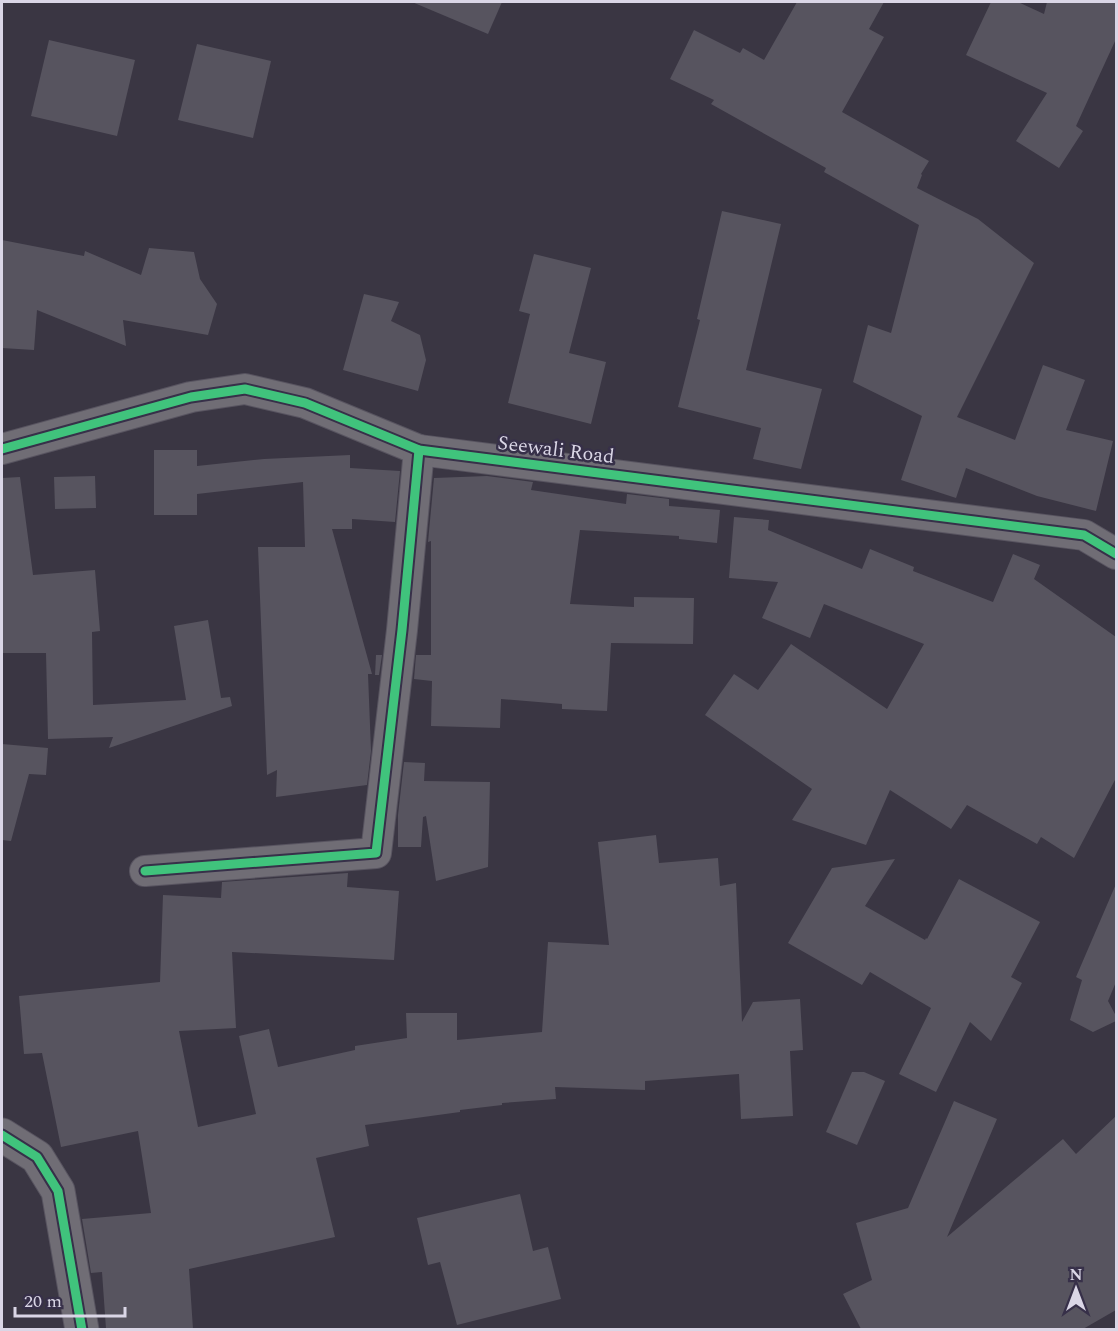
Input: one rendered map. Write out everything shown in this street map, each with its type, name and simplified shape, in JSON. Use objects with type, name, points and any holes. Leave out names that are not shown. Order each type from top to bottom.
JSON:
[{"type":"street","name":"Seewali Road","points":[[2,449],[191,397],[245,389],[305,403],[418,450],[1084,535],[1116,554]]},
{"type":"street","points":[[145,871],[375,853],[402,630],[418,450]]},
{"type":"street","points":[[2,1135],[37,1157],[58,1191],[82,1329]]},
{"type":"building","points":[[412,2],[502,2],[488,34]]},
{"type":"building","points":[[797,2],[884,2],[869,29],[884,37],[842,112],[929,161],[921,174],[917,188],[978,219],[1034,263],[957,417],[1015,440],[1043,365],[1085,380],[1066,430],[1113,441],[1096,511],[1037,496],[966,468],[956,498],[901,480],[922,416],[853,382],[868,325],[891,333],[919,225],[824,172],[826,168],[711,104],[714,100],[670,79],[694,30],[740,53],[743,48],[764,60]]},
{"type":"building","points":[[991,2],[1018,2],[1044,14],[1047,2],[1116,2],[1116,39],[1076,126],[1083,131],[1059,168],[1016,141],[1047,93],[966,55]]},
{"type":"building","points":[[49,40],[135,60],[117,136],[31,116]]},
{"type":"building","points":[[197,44],[271,61],[253,138],[178,120]]},
{"type":"building","points":[[722,211],[781,224],[746,370],[822,389],[801,469],[753,459],[761,428],[678,407],[700,320],[697,319]]},
{"type":"building","points":[[2,240],[84,256],[85,251],[141,275],[149,248],[194,252],[200,279],[217,304],[208,335],[123,320],[126,346],[37,310],[34,350],[2,348]]},
{"type":"building","points":[[534,254],[591,268],[569,353],[606,362],[591,424],[508,403],[530,314],[519,311]]},
{"type":"building","points":[[364,294],[399,302],[391,321],[420,335],[426,360],[418,391],[343,370]]},
{"type":"building","points":[[154,450],[197,450],[197,466],[264,459],[350,455],[350,468],[400,471],[395,522],[352,519],[352,529],[332,529],[372,674],[368,674],[371,751],[367,785],[276,797],[277,770],[267,775],[258,547],[305,547],[303,482],[197,494],[197,515],[154,515]]},
{"type":"building","points":[[95,476],[96,508],[55,509],[54,477]]},
{"type":"building","points":[[487,476],[533,482],[531,490],[626,504],[627,494],[669,499],[669,506],[720,510],[717,543],[679,539],[679,536],[580,530],[570,604],[634,607],[634,597],[694,598],[693,644],[611,643],[607,711],[562,709],[562,704],[501,699],[500,728],[431,726],[432,681],[414,679],[416,655],[431,655],[431,541],[428,542],[434,478]]},
{"type":"building","points":[[20,477],[33,575],[95,570],[100,631],[92,632],[93,705],[186,700],[174,626],[208,620],[221,698],[230,697],[232,706],[109,748],[113,737],[48,739],[46,653],[2,653],[2,478]]},
{"type":"building","points":[[734,517],[769,520],[768,530],[862,569],[870,549],[914,567],[913,571],[993,602],[1013,554],[1040,565],[1034,579],[1116,637],[1116,778],[1074,858],[1041,837],[1037,844],[967,805],[951,829],[890,790],[866,845],[792,820],[812,789],[705,715],[734,674],[758,690],[791,644],[887,709],[924,644],[824,604],[810,638],[762,618],[778,582],[729,578]]},
{"type":"building","points":[[376,655],[382,655],[379,675],[375,675]]},
{"type":"building","points":[[2,744],[48,748],[46,775],[29,774],[11,841],[2,840]]},
{"type":"building","points":[[404,762],[425,763],[424,781],[490,782],[488,867],[436,881],[426,816],[423,817],[421,847],[398,847],[398,815]]},
{"type":"building","points":[[656,835],[659,863],[718,858],[720,886],[736,883],[742,1022],[753,1002],[800,999],[803,1050],[790,1051],[793,1116],[741,1119],[739,1074],[645,1081],[645,1090],[555,1087],[556,1099],[502,1103],[502,1105],[460,1110],[460,1112],[365,1125],[369,1146],[316,1158],[335,1237],[189,1269],[193,1329],[106,1329],[102,1272],[91,1273],[82,1219],[151,1213],[138,1131],[61,1147],[42,1053],[24,1054],[19,996],[160,982],[163,895],[221,898],[222,882],[348,873],[347,887],[399,891],[394,960],[232,952],[236,1028],[179,1031],[198,1127],[256,1114],[239,1036],[269,1029],[278,1067],[355,1050],[355,1046],[407,1038],[406,1013],[457,1013],[457,1040],[542,1032],[548,942],[609,945],[598,842]]},
{"type":"building","points":[[895,859],[865,906],[925,940],[959,879],[1040,922],[1011,977],[1022,983],[991,1041],[970,1022],[936,1092],[899,1074],[931,1008],[870,972],[862,985],[788,943],[832,868]]},
{"type":"building","points":[[1116,884],[1116,982],[1108,1001],[1116,1016],[1116,1021],[1093,1032],[1070,1020],[1082,980],[1076,977]]},
{"type":"building","points":[[852,1072],[864,1072],[885,1081],[857,1145],[826,1132]]},
{"type":"building","points":[[954,1101],[997,1119],[947,1237],[1063,1139],[1076,1154],[1116,1116],[1116,1310],[1083,1329],[861,1329],[843,1294],[872,1280],[856,1223],[908,1208]]},
{"type":"building","points":[[520,1194],[533,1251],[548,1247],[561,1299],[457,1325],[440,1262],[428,1265],[417,1218]]},
{"type":"cycle path","points":[[2,449],[191,397],[245,389],[305,403],[419,450],[1084,535],[1116,554]]},
{"type":"cycle path","points":[[145,871],[376,853],[402,630],[419,450]]},
{"type":"cycle path","points":[[2,1135],[37,1157],[58,1191],[82,1330]]}]
